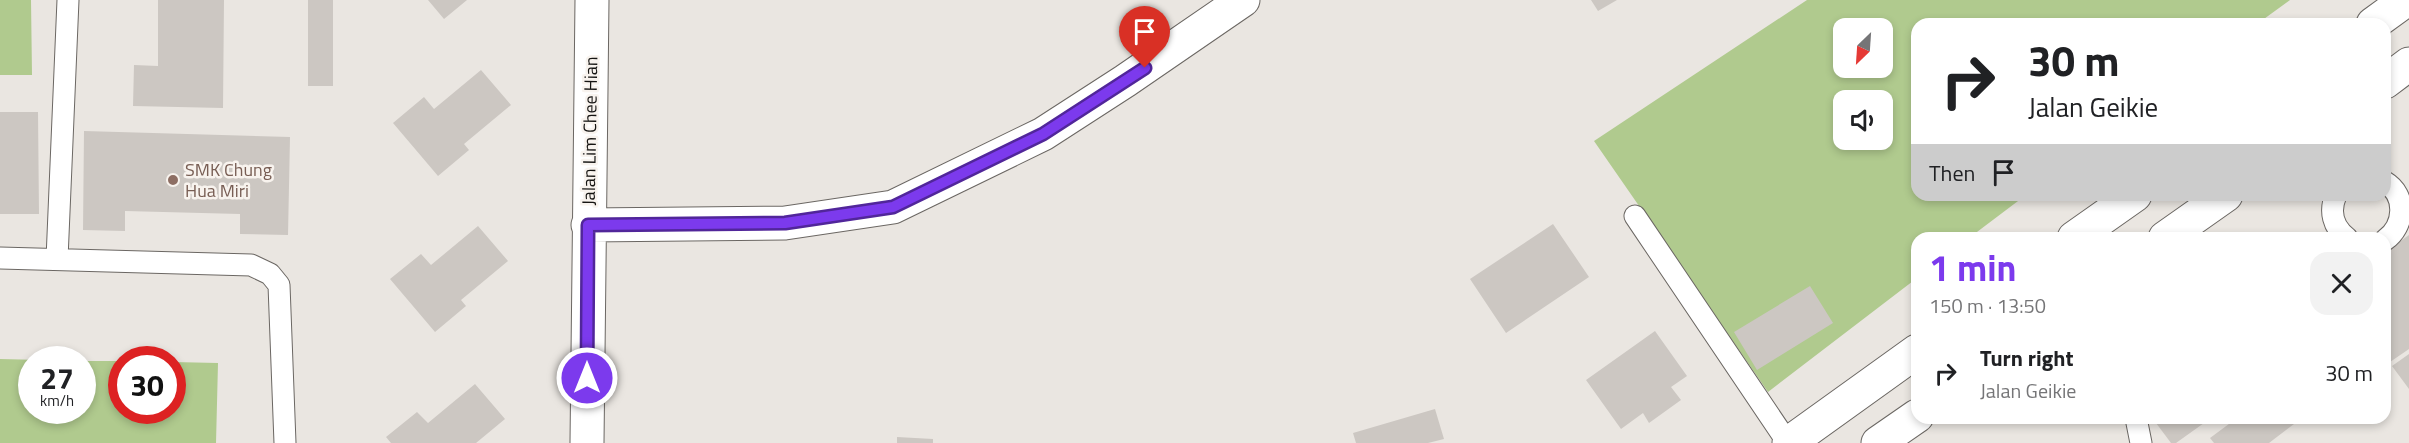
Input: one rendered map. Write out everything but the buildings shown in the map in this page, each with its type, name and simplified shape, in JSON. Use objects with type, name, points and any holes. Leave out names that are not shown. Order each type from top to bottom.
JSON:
[{"type":"street","name":"Jalan Lim Chee Hian","points":[[587,443],[592,0]]},
{"type":"street","points":[[588,225],[785,223],[893,207],[1043,134],[1243,0]]},
{"type":"street","points":[[2381,18],[2406,0]]},
{"type":"street","points":[[2391,78],[2409,64]]},
{"type":"street","points":[[2083,232],[2126,201]]},
{"type":"street","points":[[2174,232],[2217,201]]},
{"type":"street","points":[[1789,443],[1911,355]]},
{"type":"street","points":[[1878,443],[1911,420]]},
{"type":"lane","points":[[57,259],[68,0]]},
{"type":"lane","points":[[2391,236],[2401,216],[2397,187]]},
{"type":"lane","points":[[2335,201],[2332,212],[2338,232]]},
{"type":"lane","points":[[1635,216],[1789,443]]},
{"type":"lane","points":[[0,258],[251,265],[270,274],[279,285],[285,443]]},
{"type":"lane","points":[[2137,424],[2141,443]]},
{"type":"green space","points":[[0,0],[31,0],[32,75],[0,75]]},
{"type":"green space","points":[[1807,0],[2290,0],[2265,18],[1911,18],[1911,201],[2018,201],[1977,232],[1911,232],[1911,283],[1768,392],[1594,141]]},
{"type":"green space","points":[[0,359],[18,359],[18,424],[96,424],[96,361],[108,361],[108,424],[186,424],[186,362],[218,363],[216,443],[0,443]]},
{"type":"place","name":"SMK Chung Hua Miri","points":[[173,180]]},
{"type":"route","points":[[587,378],[588,225],[785,223],[893,207],[1043,134],[1145,68]]}]
